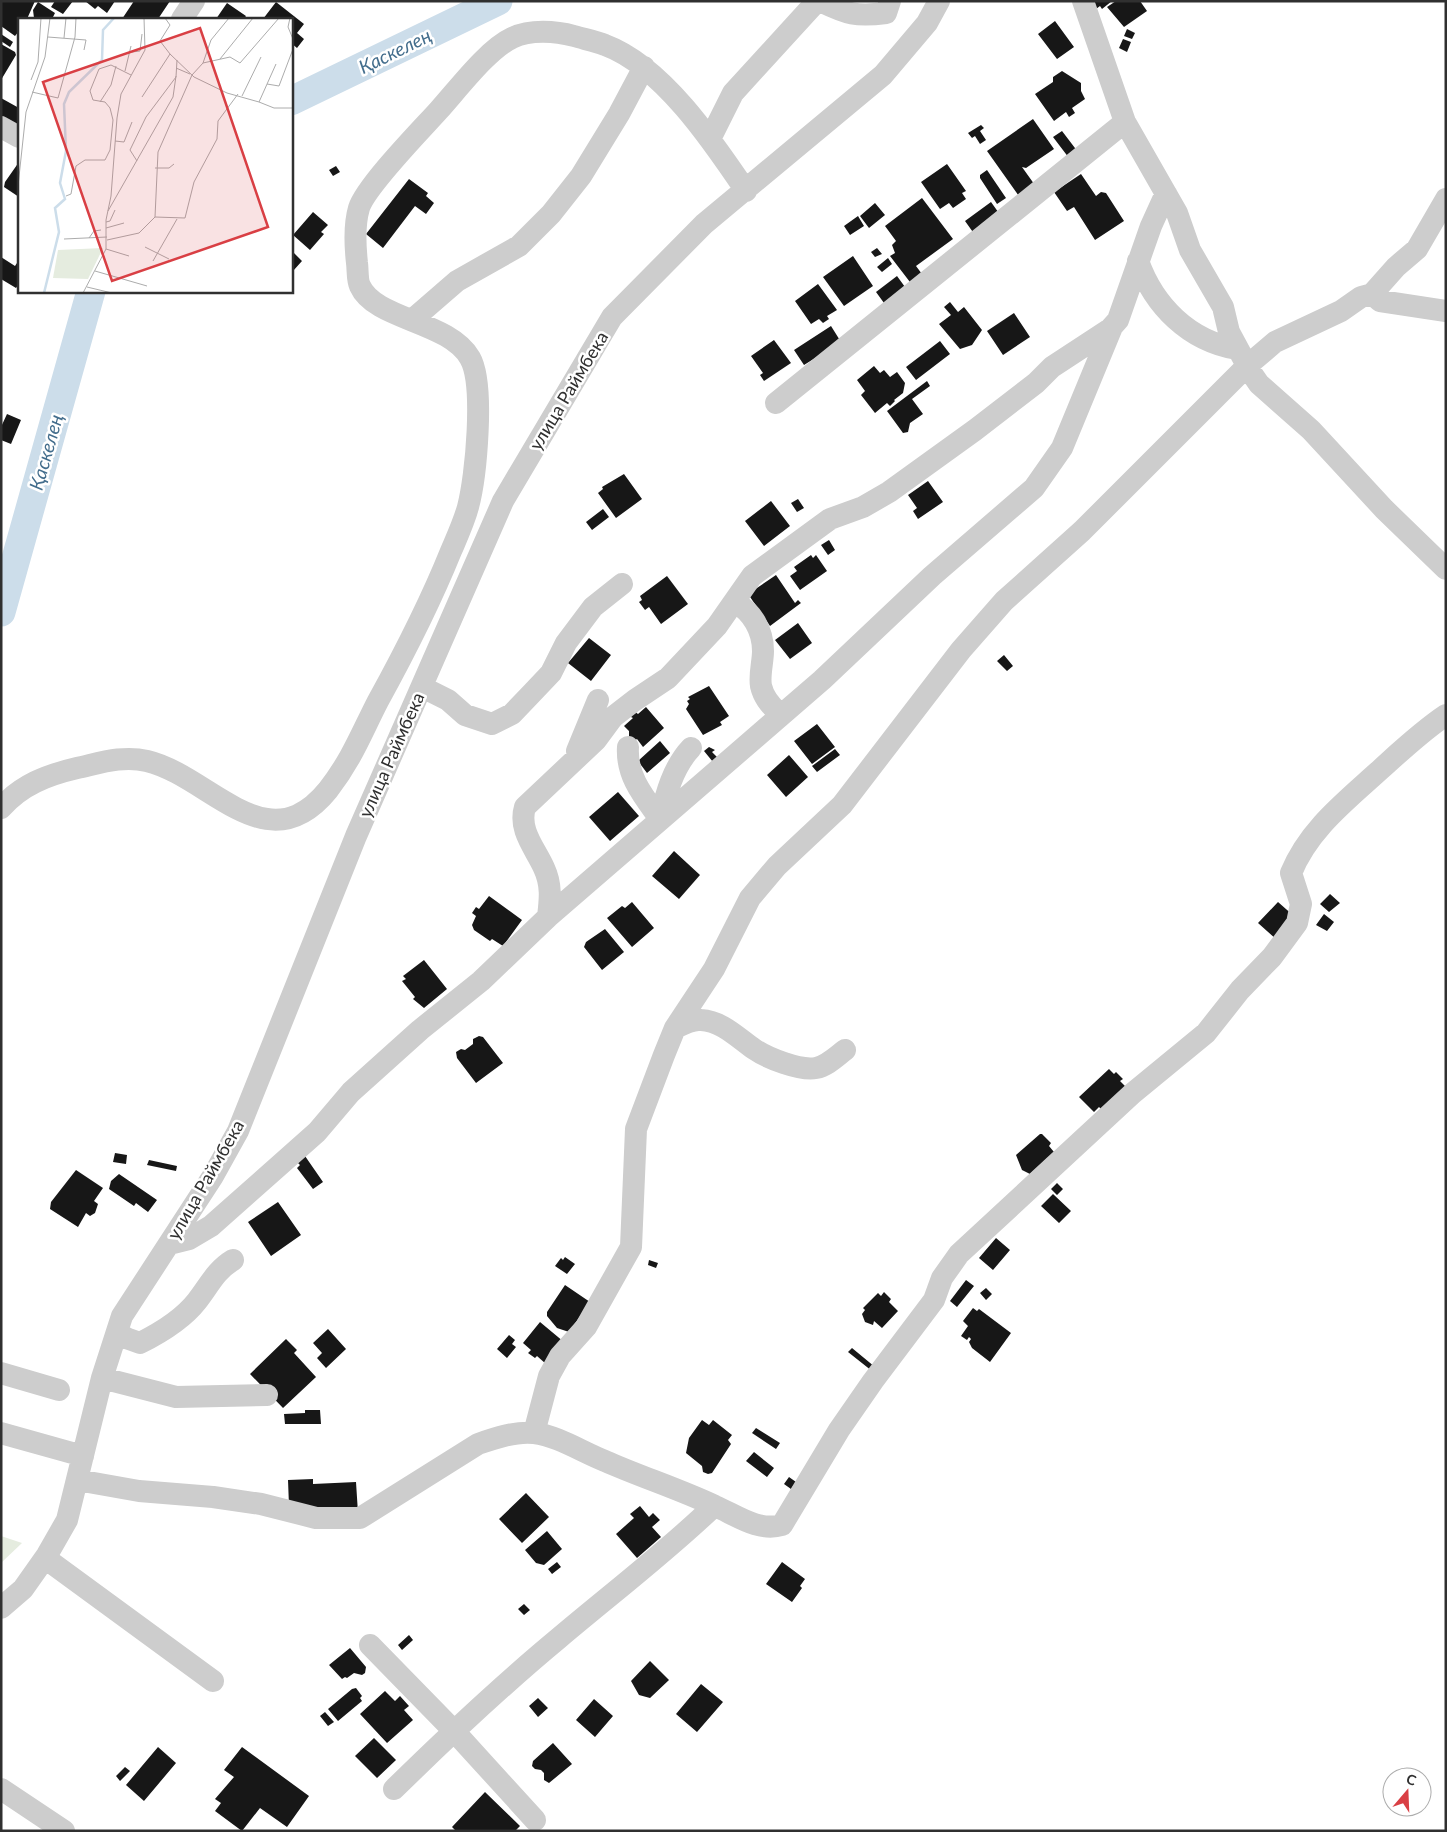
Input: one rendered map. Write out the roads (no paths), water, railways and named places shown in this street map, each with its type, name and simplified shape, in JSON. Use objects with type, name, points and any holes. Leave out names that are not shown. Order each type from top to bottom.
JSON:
[{"type":"street","points":[[183,18],[194,1]]},
{"type":"street","points":[[710,139],[733,93],[818,1],[860,16],[886,13],[890,1]]},
{"type":"street","name":"улица Раймбека","points":[[1,1608],[23,1589],[45,1558],[67,1520],[102,1378],[122,1316],[213,1176],[238,1131],[356,836],[503,501],[612,317],[704,224],[884,75],[927,23],[939,1]]},
{"type":"street","points":[[1083,1],[1125,122],[1177,213],[1190,250],[1223,307],[1229,332],[1259,384],[1311,430],[1384,509],[1446,570]]},
{"type":"street","points":[[1,808],[11,797],[24,788],[53,774],[128,758],[170,768],[252,817],[272,820],[290,819],[305,811],[324,795],[355,752],[434,592],[467,512],[471,496],[477,410],[477,376],[469,356],[452,339],[373,303],[359,286],[355,242],[360,206],[376,181],[467,78],[510,38],[529,32],[563,33],[607,45],[644,67],[710,139],[746,191]]},
{"type":"street","points":[[412,320],[457,281],[519,246],[550,214],[581,176],[619,114],[644,67]]},
{"type":"street","points":[[776,403],[1125,122]]},
{"type":"street","points":[[1,127],[18,136]]},
{"type":"street","points":[[687,656],[713,606],[732,588],[752,576],[830,519],[863,507],[889,492],[975,430],[1036,383],[1060,361],[1112,327],[1118,320],[1138,261],[1166,193]]},
{"type":"street","points":[[534,1433],[550,1376],[560,1356],[586,1327],[631,1247],[636,1129],[676,1028],[714,969],[750,898],[777,866],[842,806],[961,650],[1004,601],[1082,530],[1242,357],[1341,312],[1362,297],[1372,294],[1396,267],[1417,249],[1446,199]]},
{"type":"street","points":[[1138,261],[1144,277],[1158,299],[1178,322],[1204,340],[1242,357]]},
{"type":"street","points":[[1372,294],[1380,301],[1446,311]]},
{"type":"street","points":[[169,1244],[189,1239],[211,1226],[317,1132],[351,1092],[420,1030],[481,981],[548,917],[866,640],[932,576],[1034,488],[1062,448],[1112,327]]},
{"type":"street","points":[[548,917],[551,893],[545,869],[526,835],[522,817],[525,807],[534,796],[596,740],[613,717],[668,678],[687,656],[718,626],[752,576]]},
{"type":"street","points":[[422,687],[448,700],[466,715],[492,724],[505,718],[512,714],[551,673],[566,643],[593,607],[622,584]]},
{"type":"street","points":[[735,602],[747,609],[755,620],[761,635],[764,650],[761,685],[765,698],[780,715]]},
{"type":"street","points":[[574,759],[598,700]]},
{"type":"street","points":[[76,1480],[139,1491],[213,1497],[261,1504],[316,1518],[360,1518],[478,1444],[494,1438],[534,1433],[555,1439],[714,1506],[754,1525],[772,1528],[782,1525],[845,1422],[934,1300],[942,1278],[959,1254],[1133,1093],[1206,1032],[1240,990],[1272,958],[1297,923],[1301,904],[1291,873],[1299,852],[1332,812],[1423,730],[1446,715]]},
{"type":"street","points":[[628,747],[631,774],[660,820]]},
{"type":"street","points":[[660,820],[681,759],[691,748]]},
{"type":"street","points":[[676,1028],[700,1020],[711,1022],[727,1029],[755,1050],[776,1060],[796,1066],[816,1068],[845,1050]]},
{"type":"street","points":[[116,1332],[140,1343],[154,1336],[183,1315],[196,1302],[214,1276],[232,1260]]},
{"type":"street","points":[[1,1373],[59,1390]]},
{"type":"street","points":[[102,1378],[176,1397],[267,1395]]},
{"type":"street","points":[[1,1434],[83,1456]]},
{"type":"street","points":[[394,1789],[454,1731],[556,1640],[686,1533],[714,1506]]},
{"type":"street","points":[[45,1558],[213,1681]]},
{"type":"street","points":[[370,1645],[454,1731],[535,1820]]},
{"type":"street","points":[[1,1789],[64,1831]]},
{"type":"waterway","name":"Қаскелең","points":[[292,101],[498,1]]},
{"type":"waterway","name":"Қаскелең","points":[[1,612],[91,292]]}]
